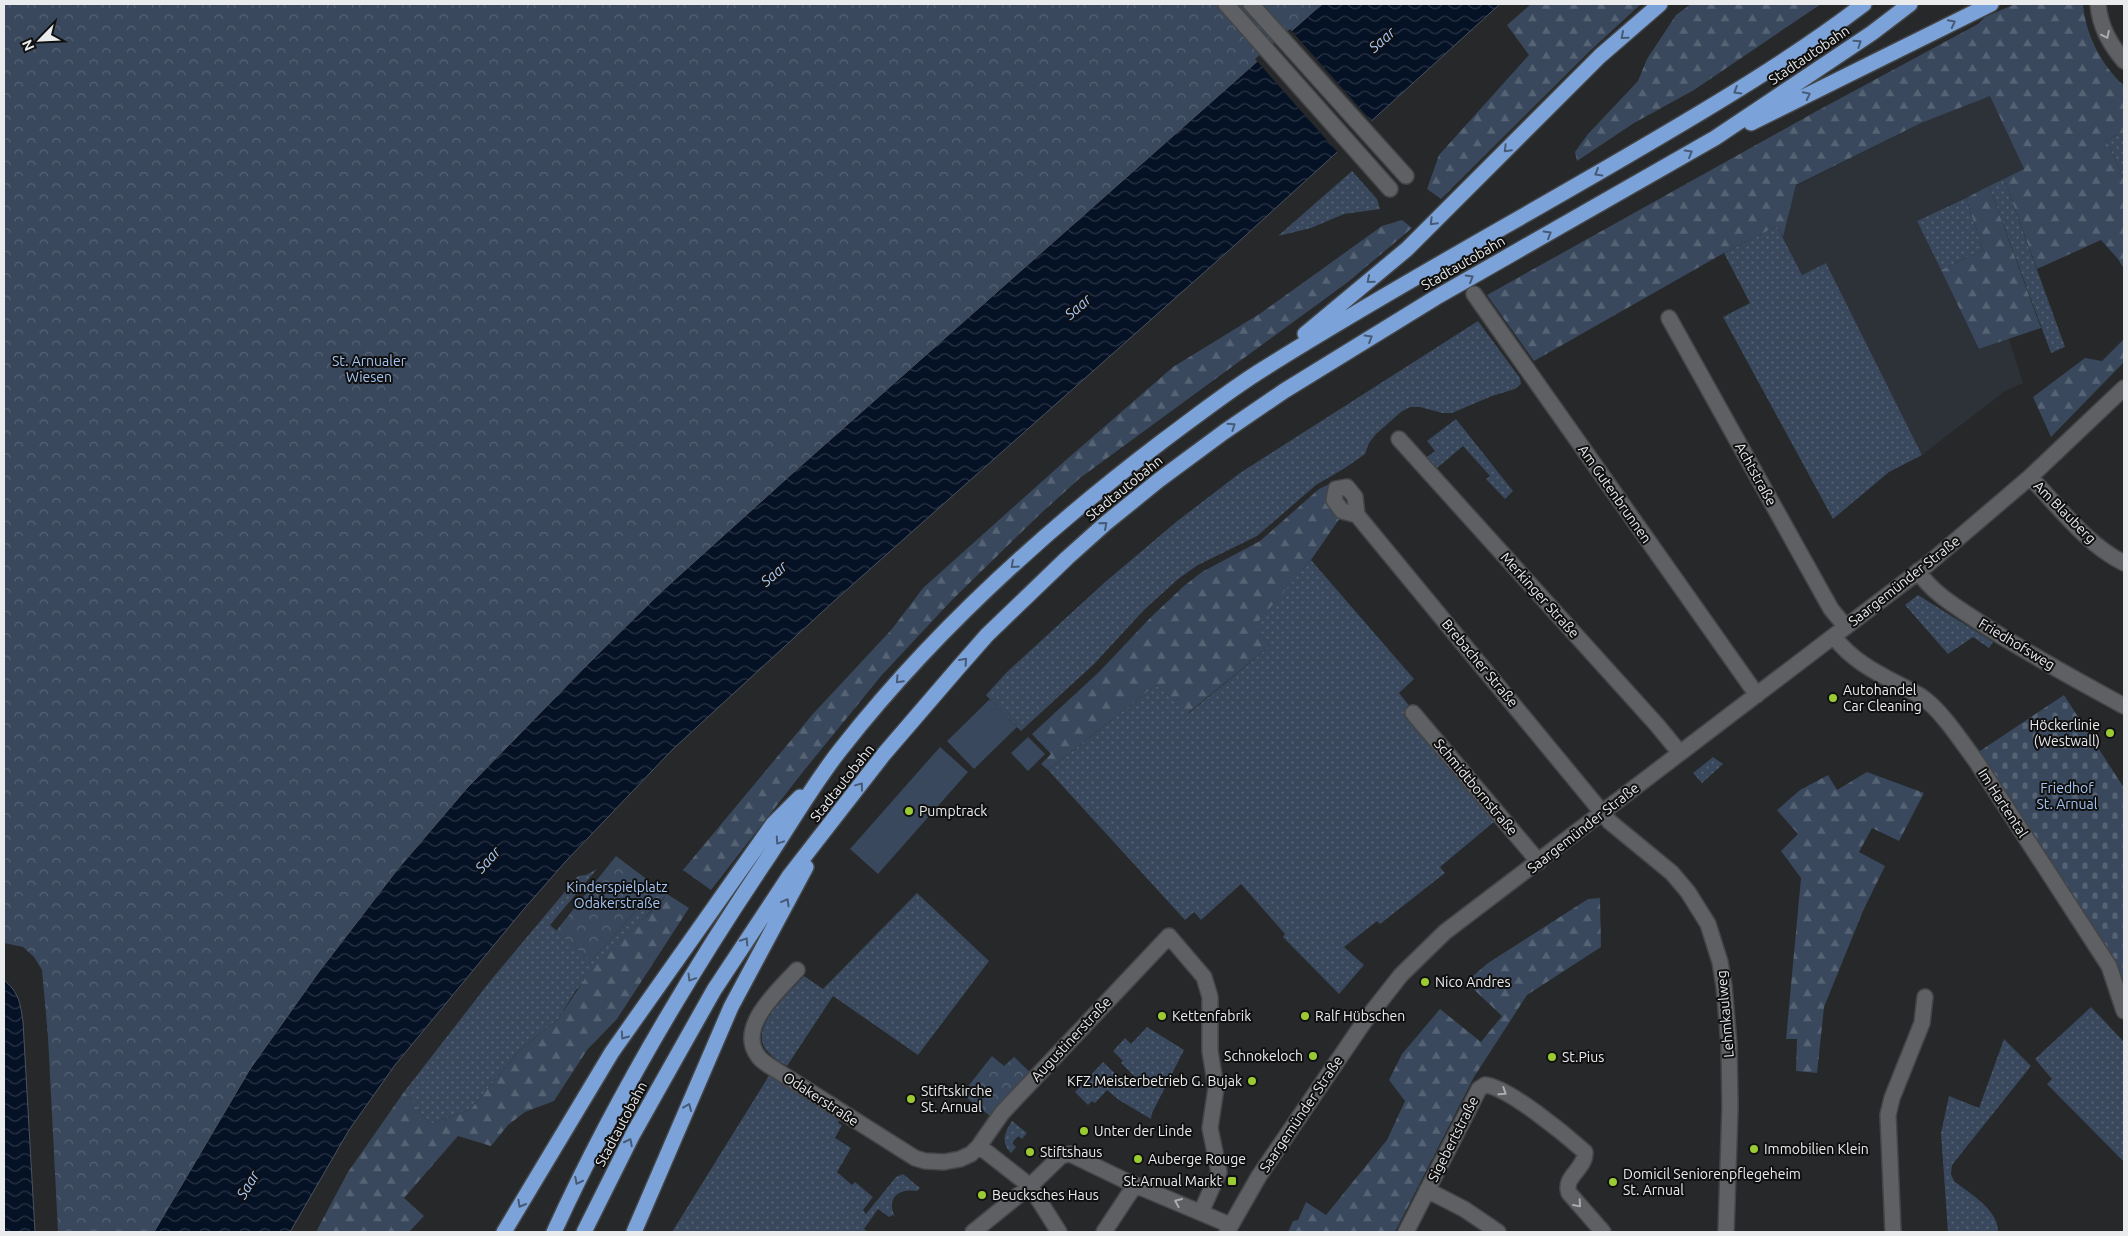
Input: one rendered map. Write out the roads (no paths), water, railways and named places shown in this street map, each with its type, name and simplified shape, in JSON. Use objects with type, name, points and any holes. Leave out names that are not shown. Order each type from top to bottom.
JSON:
[{"type":"highway","points":[[1261,370],[1407,249],[1600,56],[1660,4]]},
{"type":"highway","name":"Stadtautobahn","points":[[554,1232],[597,1144],[655,1036],[717,934],[814,785],[892,688],[962,614],[1012,567],[1130,467],[1261,370],[1739,90],[1864,4]]},
{"type":"highway","name":"Stadtautobahn","points":[[584,1232],[633,1134],[714,990],[790,875],[884,754],[988,635],[1106,523],[1159,480],[1239,422],[1355,346],[1435,298],[1715,138],[1872,33],[1910,4]]},
{"type":"highway","points":[[1715,138],[1760,119],[1991,4]]},
{"type":"highway","points":[[504,1232],[612,1052],[773,824],[795,801],[814,785]]},
{"type":"highway","points":[[634,1232],[731,1007],[761,948],[831,824]]},
{"type":"street","points":[[1226,4],[1390,190]]},
{"type":"street","points":[[1251,4],[1406,176]]},
{"type":"street","points":[[2098,4],[2099,17],[2104,32],[2124,62]]},
{"type":"street","name":"Am Gutenbrunnen","points":[[1474,294],[1757,695]]},
{"type":"street","name":"Achtstraße","points":[[1669,318],[1831,609],[1840,632]]},
{"type":"street","name":"Saargemünder Straße","points":[[972,1232],[1030,1186],[1061,1156],[1070,1154],[1135,1185],[1201,1212],[1228,1229],[1251,1188],[1287,1133],[1382,998],[1413,963],[1445,932],[1918,571],[2030,477],[2124,388]]},
{"type":"street","name":"Merkinger Straße","points":[[1399,438],[1658,725],[1680,753]]},
{"type":"street","name":"Am Blauberg","points":[[2030,477],[2082,532],[2100,548],[2124,563]]},
{"type":"street","name":"Brebacher Straße","points":[[1357,515],[1603,812]]},
{"type":"street","name":"Friedhofsweg","points":[[1918,571],[1925,582],[1942,598],[1998,634],[2124,706]]},
{"type":"street","name":"Im Hartental","points":[[1840,632],[1848,653],[1860,663],[1921,696],[1931,704],[1976,761],[2109,966],[2124,1011]]},
{"type":"street","name":"Schmidtbornstraße","points":[[1413,713],[1539,862]]},
{"type":"street","name":"Lehmkaulweg","points":[[1603,812],[1612,823],[1672,873],[1700,908],[1714,941],[1724,986],[1729,1044],[1730,1107],[1726,1232]]},
{"type":"street","name":"Augustinerstraße","points":[[979,1146],[1002,1113],[1169,936],[1204,977],[1210,997],[1210,1051],[1216,1088],[1210,1128],[1219,1172],[1201,1212]]},
{"type":"street","name":"Odakerstraße","points":[[796,970],[758,1014],[753,1028],[752,1039],[754,1049],[763,1061],[915,1158],[925,1161],[952,1162],[971,1154],[979,1146]]},
{"type":"street","points":[[1893,1232],[1888,1115],[1892,1098],[1922,1023],[1925,997]]},
{"type":"street","name":"Sigebertstraße","points":[[1406,1232],[1479,1089],[1485,1085],[1494,1086],[1530,1109],[1585,1152],[1583,1162],[1568,1181],[1567,1188],[1598,1230]]},
{"type":"street","points":[[979,1146],[1030,1186],[1059,1232]]},
{"type":"street","points":[[1104,1232],[1135,1185]]},
{"type":"street","points":[[1427,1190],[1464,1209],[1498,1232]]},
{"type":"water","name":"Saar","points":[[1322,4],[1500,4],[1235,245],[833,602],[672,750],[566,861],[395,1065],[349,1130],[290,1232],[154,1232],[250,1069],[318,973],[397,870],[467,788],[660,593]]},
{"type":"water","points":[[4,980],[13,989],[18,998],[23,1022],[35,1232],[4,1232]]},
{"type":"place","name":"Autohandel Car Cleaning","points":[[1833,698]]},
{"type":"place","name":"Höckerlinie (Westwall)","points":[[2110,733]]},
{"type":"place","name":"Pumptrack","points":[[909,811]]},
{"type":"place","name":"Nico Andres","points":[[1425,982]]},
{"type":"place","name":"Kettenfabrik","points":[[1162,1016]]},
{"type":"place","name":"Ralf Hübschen","points":[[1305,1016]]},
{"type":"place","name":"Schnokeloch","points":[[1313,1056]]},
{"type":"place","name":"St.Pius","points":[[1552,1057]]},
{"type":"place","name":"KFZ Meisterbetrieb G. Bujak","points":[[1252,1081]]},
{"type":"place","name":"Stiftskirche St. Arnual","points":[[911,1099]]},
{"type":"place","name":"Unter der Linde","points":[[1084,1131]]},
{"type":"place","name":"Immobilien Klein","points":[[1754,1149]]},
{"type":"place","name":"Stiftshaus","points":[[1030,1152]]},
{"type":"place","name":"Auberge Rouge","points":[[1138,1159]]},
{"type":"place","name":"St.Arnual Markt","points":[[1232,1181]]},
{"type":"place","name":"Domicil Seniorenpflegeheim St. Arnual","points":[[1613,1182]]},
{"type":"place","name":"Beucksches Haus","points":[[982,1195]]},
{"type":"park label","name":"St. Arnualer Wiesen","points":[[369,370]]},
{"type":"park label","name":"Friedhof St. Arnual","points":[[2067,796]]},
{"type":"park label","name":"Kinderspielplatz Odakerstraße","points":[[617,896]]}]
